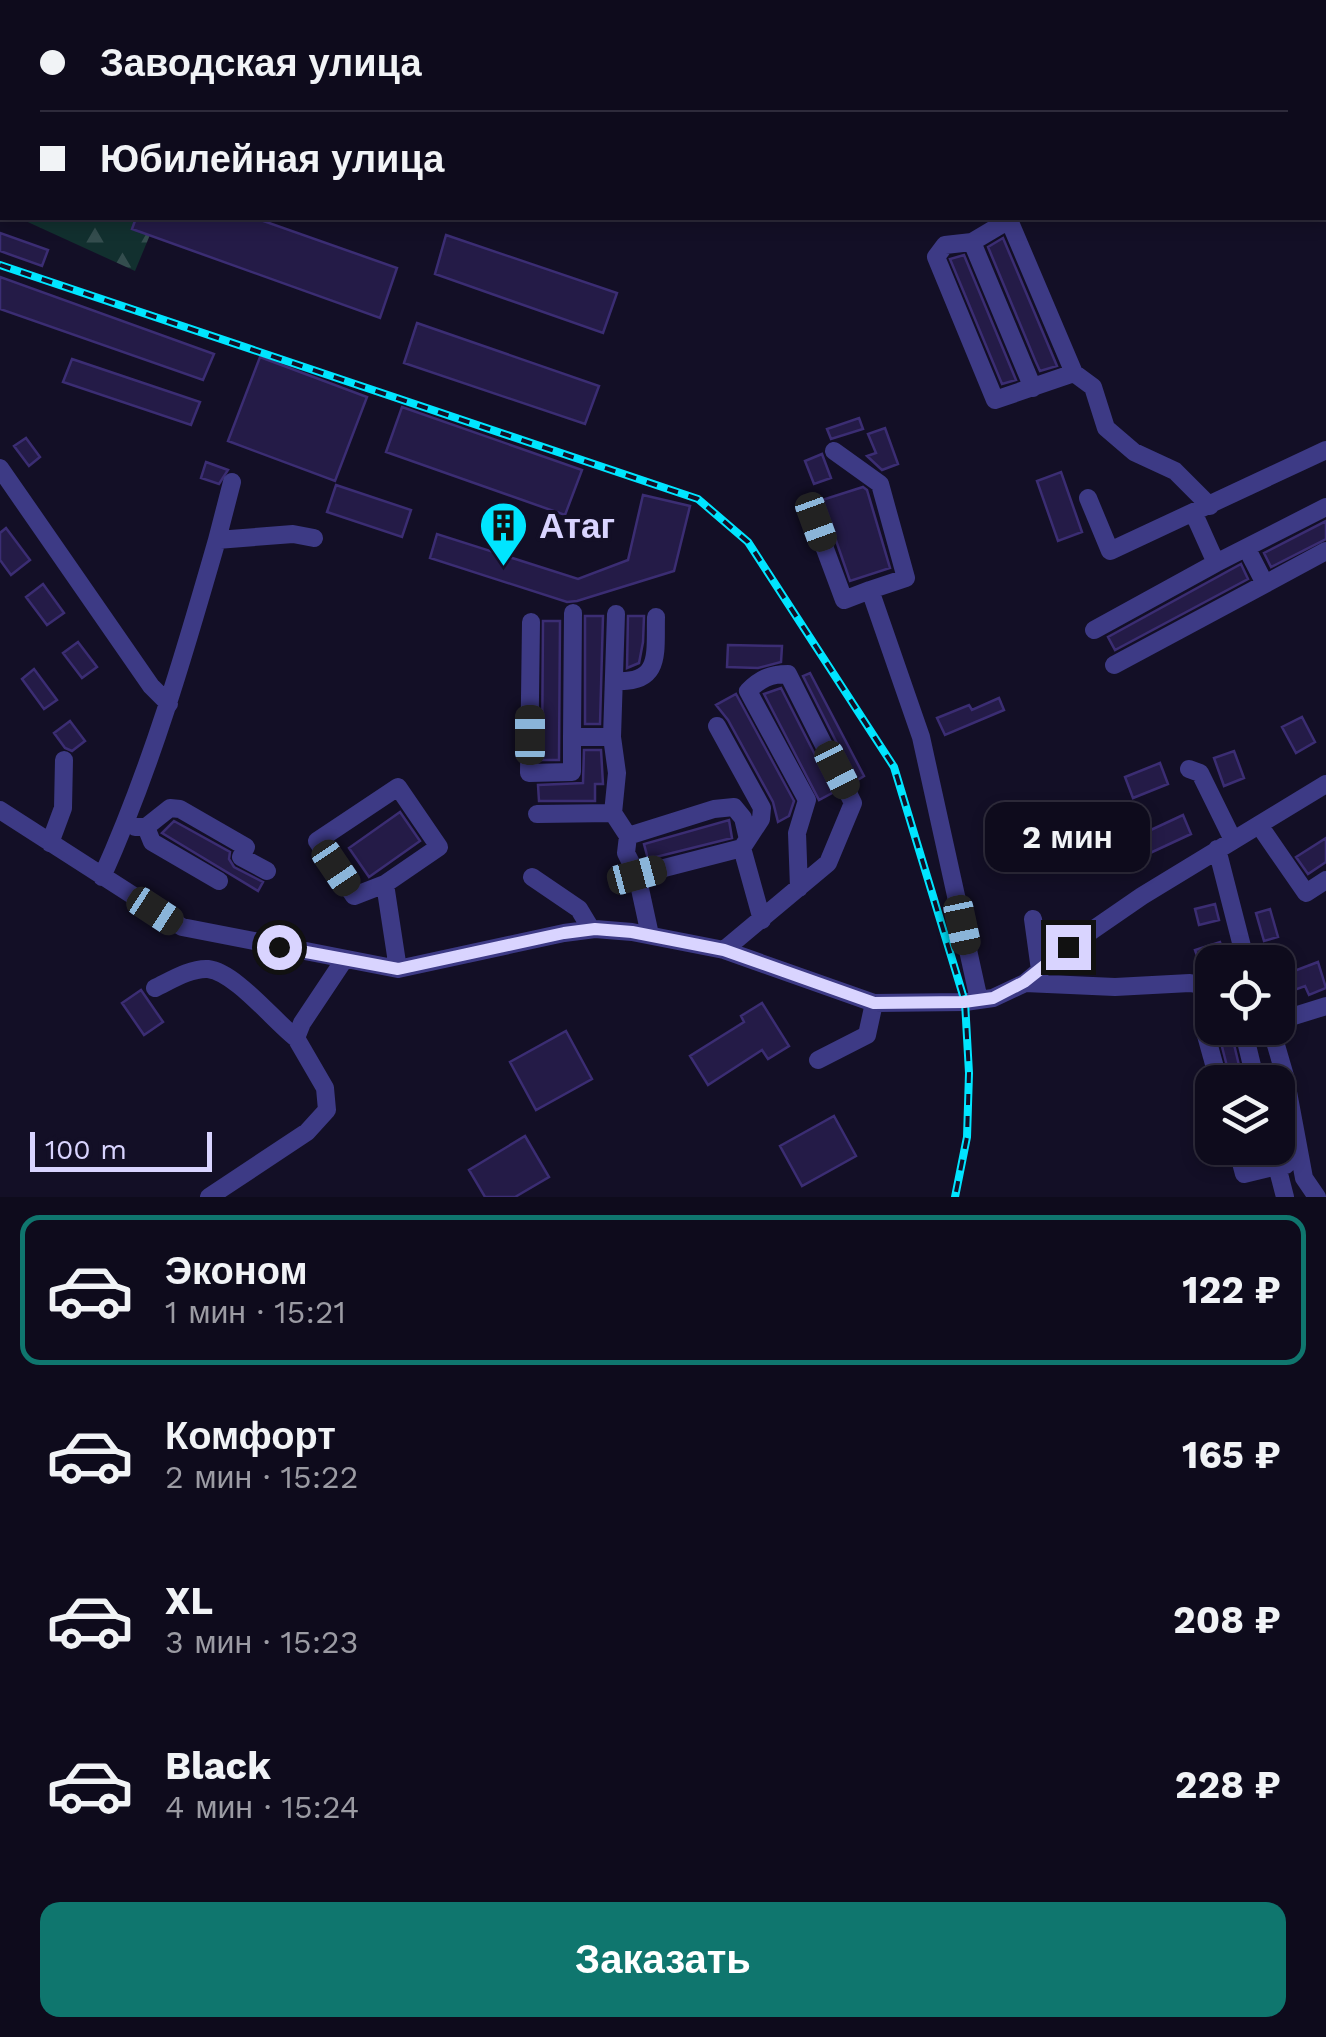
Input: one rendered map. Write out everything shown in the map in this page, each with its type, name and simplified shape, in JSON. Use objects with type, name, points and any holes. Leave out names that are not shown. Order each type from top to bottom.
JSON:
[{"type":"street","points":[[1074,374],[996,400],[936,257],[945,244],[972,242],[1010,220],[1074,374],[1093,387],[1106,428],[1134,452],[1175,471],[1202,510],[1216,563]]},
{"type":"street","points":[[972,242],[1033,388]]},
{"type":"street","points":[[1088,498],[1110,550],[1326,450]]},
{"type":"street","points":[[816,522],[844,600],[906,578],[880,484],[834,451]]},
{"type":"street","points":[[0,468],[144,676],[169,704]]},
{"type":"street","points":[[102,877],[125,826],[169,704],[232,482]]},
{"type":"street","points":[[1094,630],[1326,507]]},
{"type":"street","points":[[218,540],[293,534],[314,538]]},
{"type":"street","points":[[1247,549],[1266,584]]},
{"type":"street","points":[[1114,665],[1326,551]]},
{"type":"street","points":[[870,590],[921,737],[979,1000]]},
{"type":"street","points":[[530,622],[530,773],[572,772],[573,613]]},
{"type":"street","points":[[616,614],[612,737],[617,774],[613,813],[628,836],[626,853],[637,875],[650,935]]},
{"type":"street","points":[[615,681],[633,682],[647,675],[654,665],[656,617]]},
{"type":"street","points":[[144,676],[146,652]]},
{"type":"street","points":[[724,950],[762,920],[828,863],[853,802],[788,674],[776,674],[760,680],[748,691],[807,800],[797,833],[799,888]]},
{"type":"street","points":[[637,875],[745,841],[761,820],[762,808],[717,726]]},
{"type":"street","points":[[572,737],[612,737]]},
{"type":"street","points":[[50,842],[63,808],[64,760]]},
{"type":"street","points":[[1189,769],[1200,773],[1225,844],[1243,945]]},
{"type":"street","points":[[0,810],[182,928],[398,969],[592,929],[650,935],[724,950],[874,1003],[993,998],[1024,982],[1142,896],[1326,784]]},
{"type":"street","points":[[398,787],[439,847],[384,884],[354,896],[317,841],[398,787]]},
{"type":"street","points":[[628,836],[734,807],[742,818],[762,920]]},
{"type":"street","points":[[125,826],[146,827],[170,808],[180,809],[246,846],[241,857],[267,871]]},
{"type":"street","points":[[537,814],[613,813]]},
{"type":"street","points":[[1259,825],[1306,892],[1326,880]]},
{"type":"street","points":[[146,827],[152,842],[220,882]]},
{"type":"street","points":[[532,877],[579,909],[592,929]]},
{"type":"street","points":[[384,884],[398,969]]},
{"type":"street","points":[[1033,920],[1040,970]]},
{"type":"street","points":[[296,1038],[344,960]]},
{"type":"street","points":[[155,988],[184,974],[208,969],[235,980],[272,1020],[296,1038],[325,1088],[327,1110],[307,1132],[209,1197]]},
{"type":"street","points":[[1024,982],[1115,987],[1195,985]]},
{"type":"street","points":[[818,1060],[866,1036],[874,1003]]},
{"type":"street","points":[[1295,1016],[1326,1006]]},
{"type":"street","points":[[1274,1045],[1285,1076],[1304,1178],[1317,1197]]},
{"type":"street","points":[[1295,1162],[1302,1164]]},
{"type":"street","points":[[1242,1165],[1244,1174],[1260,1165]]},
{"type":"street","points":[[1276,1165],[1285,1197]]},
{"type":"green space","points":[[23,220],[156,220],[135,271]]},
{"type":"building","points":[[135,220],[261,220],[397,268],[380,318],[132,229]]},
{"type":"building","points":[[0,233],[48,250],[42,266],[0,251]]},
{"type":"building","points":[[446,235],[617,293],[603,333],[435,274]]},
{"type":"building","points":[[1003,238],[1057,366],[1040,371],[1035,360],[988,247]]},
{"type":"building","points":[[964,255],[1016,380],[1002,384],[950,259]]},
{"type":"building","points":[[0,277],[214,354],[203,380],[0,309]]},
{"type":"building","points":[[417,323],[599,386],[585,424],[404,363]]},
{"type":"building","points":[[260,357],[367,397],[335,481],[228,441]]},
{"type":"building","points":[[72,359],[200,402],[191,425],[63,382]]},
{"type":"building","points":[[402,407],[582,470],[565,515],[386,452]]},
{"type":"building","points":[[859,418],[863,429],[831,439],[827,429]]},
{"type":"building","points":[[885,428],[898,464],[882,470],[867,456],[876,453],[868,434]]},
{"type":"building","points":[[26,438],[40,457],[29,466],[14,446]]},
{"type":"building","points":[[822,454],[831,478],[814,484],[805,461]]},
{"type":"building","points":[[206,462],[228,470],[219,484],[201,478]]},
{"type":"building","points":[[1061,472],[1082,532],[1058,541],[1037,481]]},
{"type":"building","points":[[336,485],[411,510],[402,537],[327,512]]},
{"type":"building","points":[[863,487],[890,568],[850,581],[822,500]]},
{"type":"building","points":[[643,495],[690,506],[674,571],[577,601],[567,602],[430,558],[437,534],[578,579],[628,560]]},
{"type":"building","points":[[1326,521],[1326,539],[1271,567],[1264,553]]},
{"type":"building","points":[[6,528],[30,560],[11,575],[0,560],[0,533]]},
{"type":"building","points":[[1241,564],[1248,579],[1115,650],[1108,637]]},
{"type":"building","points":[[43,584],[64,613],[47,625],[26,597]]},
{"type":"building","points":[[585,616],[603,616],[600,724],[585,724]]},
{"type":"building","points":[[628,616],[644,616],[639,663],[627,668]]},
{"type":"building","points":[[543,621],[560,621],[559,760],[542,760]]},
{"type":"building","points":[[78,642],[97,667],[82,678],[63,653]]},
{"type":"building","points":[[728,645],[782,646],[781,662],[758,668],[727,667]]},
{"type":"building","points":[[34,669],[57,700],[44,709],[22,679]]},
{"type":"building","points":[[810,673],[864,776],[856,781],[803,676]]},
{"type":"building","points":[[781,688],[834,792],[819,800],[764,694]]},
{"type":"building","points":[[736,694],[794,801],[789,816],[778,822],[773,802],[716,705]]},
{"type":"building","points":[[999,698],[1004,710],[945,735],[937,718],[969,705],[972,710]]},
{"type":"building","points":[[1302,717],[1315,742],[1296,753],[1282,727]]},
{"type":"building","points":[[70,721],[85,741],[72,751],[54,733]]},
{"type":"building","points":[[584,750],[601,750],[603,784],[595,784],[595,801],[539,801],[538,785],[583,783]]},
{"type":"building","points":[[1234,751],[1244,778],[1224,786],[1214,758]]},
{"type":"building","points":[[1160,763],[1168,784],[1133,798],[1125,777]]},
{"type":"building","points":[[400,812],[420,841],[369,877],[349,848]]},
{"type":"building","points":[[1183,815],[1191,834],[1148,854],[1140,835]]},
{"type":"building","points":[[729,820],[732,838],[648,859],[644,844]]},
{"type":"building","points":[[174,821],[230,852],[234,867],[263,882],[258,891],[162,833]]},
{"type":"building","points":[[1326,838],[1326,862],[1308,874],[1296,857]]},
{"type":"building","points":[[1215,904],[1219,920],[1199,925],[1195,909]]},
{"type":"building","points":[[1270,909],[1278,937],[1264,941],[1256,913]]},
{"type":"building","points":[[1318,962],[1326,988],[1309,995],[1305,986],[1295,990],[1295,971]]},
{"type":"building","points":[[141,990],[163,1022],[144,1035],[122,1003]]},
{"type":"building","points":[[762,1003],[789,1046],[768,1059],[762,1050],[708,1085],[690,1056],[744,1022],[741,1016]]},
{"type":"building","points":[[566,1031],[592,1079],[536,1110],[510,1062]]},
{"type":"building","points":[[1222,1045],[1234,1045],[1239,1065],[1227,1065]]},
{"type":"building","points":[[834,1116],[856,1156],[802,1186],[780,1146]]},
{"type":"building","points":[[525,1136],[549,1177],[515,1197],[485,1197],[469,1170]]},
{"type":"railway","points":[[0,265],[698,499],[748,542],[894,767],[965,1002],[967,1137],[955,1197]]},
{"type":"place","name":"Атаг","points":[[504,568]]},
{"type":"route","points":[[279,947],[398,969],[564,933],[595,929],[632,932],[724,950],[874,1003],[993,998],[1024,982],[1068,947]]}]
